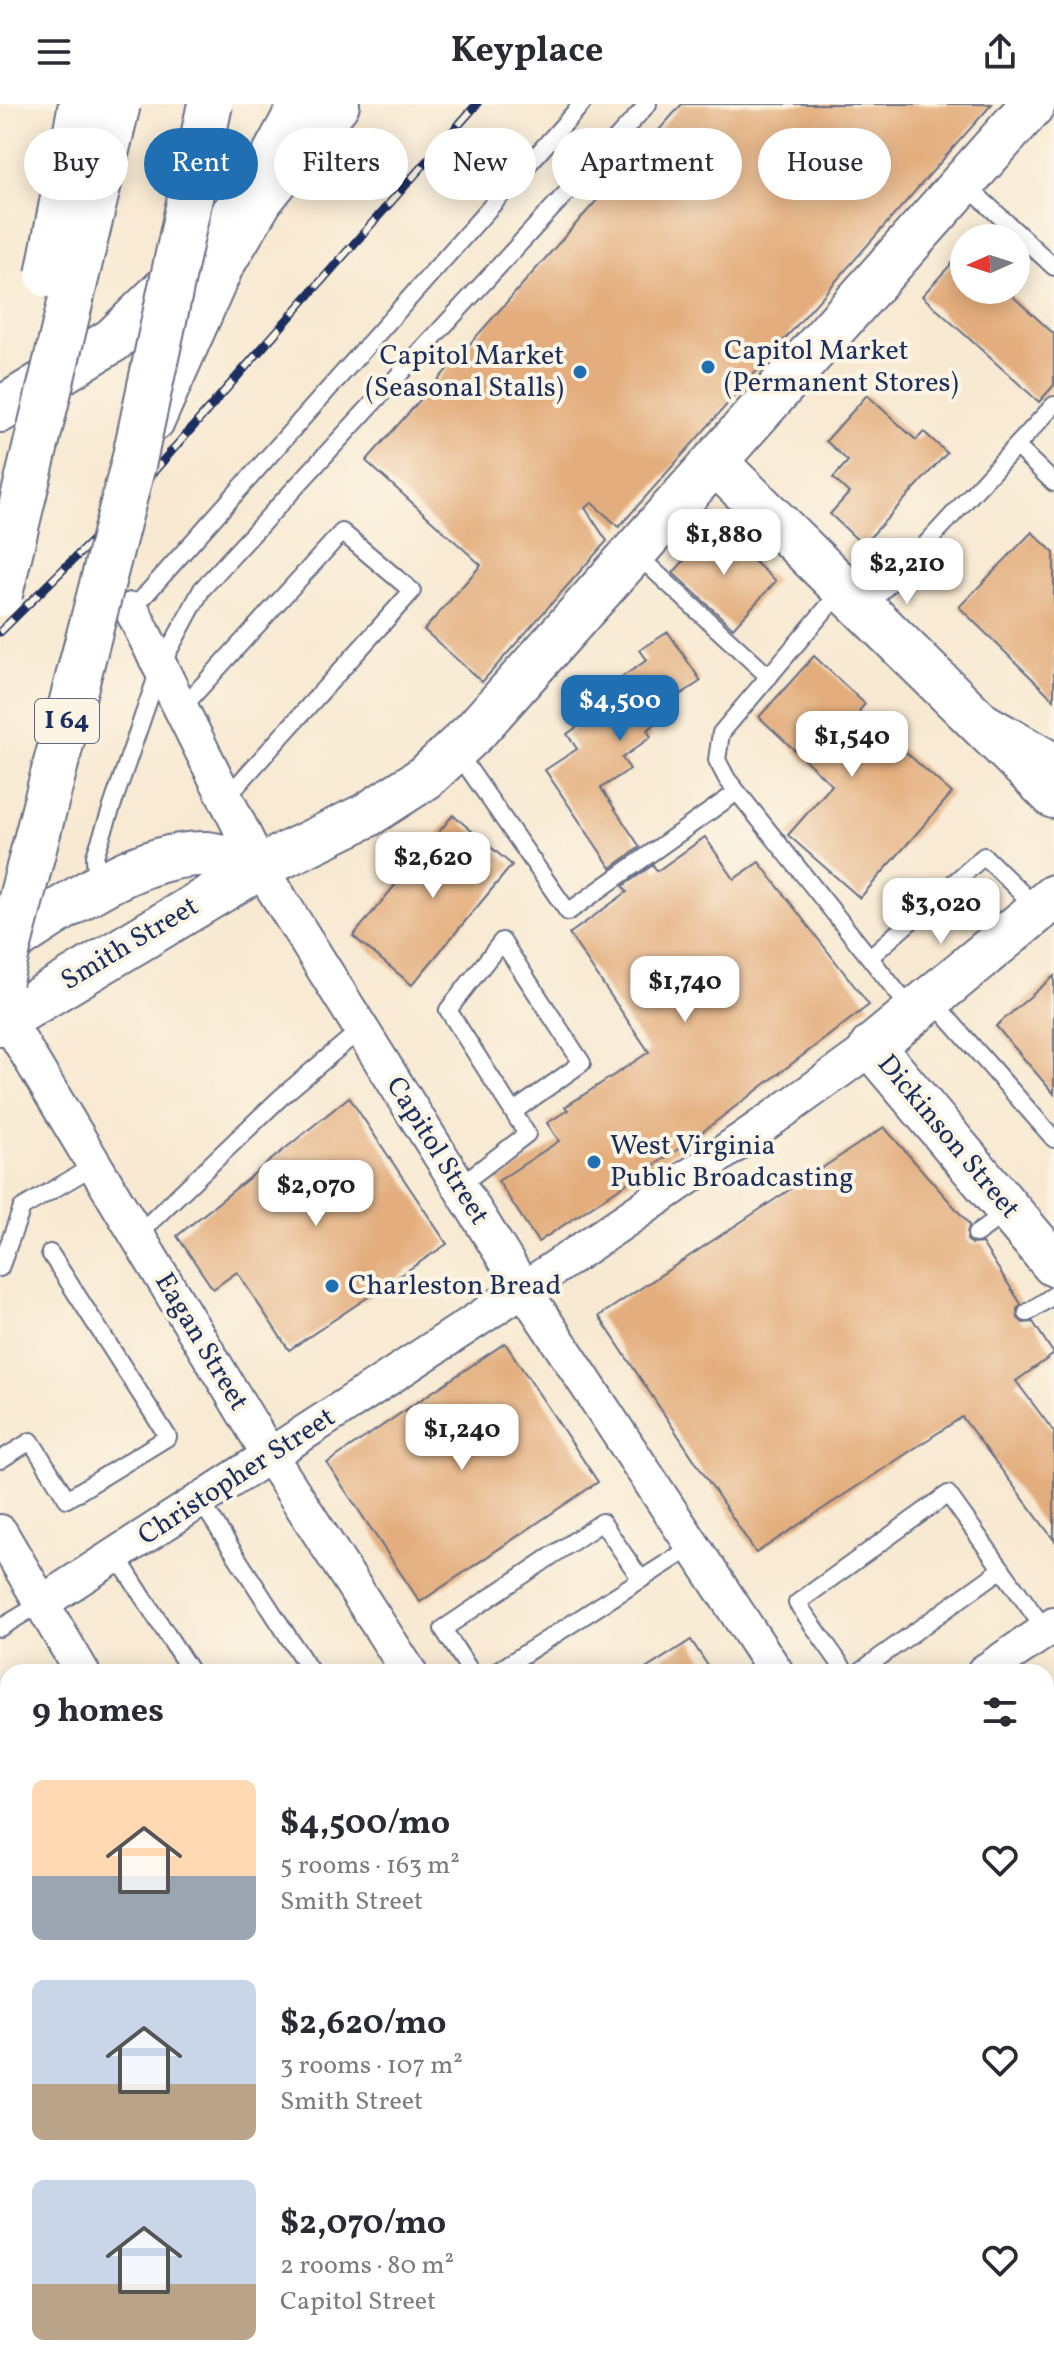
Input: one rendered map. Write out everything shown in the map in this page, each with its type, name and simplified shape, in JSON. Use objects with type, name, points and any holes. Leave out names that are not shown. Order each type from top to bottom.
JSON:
[{"type":"main road","points":[[16,534],[22,412],[81,104]]},
{"type":"main road","points":[[0,594],[118,104]]},
{"type":"main road","name":"I 64","points":[[2,1007],[134,461],[210,104]]},
{"type":"main road","points":[[0,410],[113,340],[198,257],[259,183],[302,104]]},
{"type":"main road","points":[[134,461],[221,266],[261,199],[337,104]]},
{"type":"main road","name":"Smith Street","points":[[2,1007],[260,867],[367,815],[426,777],[455,750],[635,553],[1033,104]]},
{"type":"main road","points":[[715,462],[1054,796]]},
{"type":"main road","points":[[986,727],[1054,766]]},
{"type":"main road","name":"Smith Street","points":[[0,949],[96,888],[160,860],[206,854],[260,867]]},
{"type":"main road","name":"Christopher Street","points":[[872,1047],[1046,903]]},
{"type":"main road","name":"Dickinson Street","points":[[872,1047],[992,1222],[1054,1264]]},
{"type":"street","name":"Capitol Street","points":[[132,610],[260,867],[525,1291],[771,1664]]},
{"type":"street","name":"Eagan Street","points":[[2,1007],[270,1456],[404,1664]]},
{"type":"street","name":"Christopher Street","points":[[40,1604],[525,1291],[872,1047]]},
{"type":"street","points":[[0,1532],[77,1664]]},
{"type":"street","points":[[996,1664],[1050,1628]]},
{"type":"lane","points":[[132,610],[582,104]]},
{"type":"lane","points":[[96,888],[95,856],[160,667],[202,589],[648,104]]},
{"type":"lane","points":[[963,181],[1054,267]]},
{"type":"lane","points":[[1054,405],[1018,448],[769,677],[721,733],[716,749],[717,760],[737,792],[870,957],[923,1006],[1054,1139]]},
{"type":"lane","points":[[1018,448],[1054,483]]},
{"type":"lane","points":[[181,709],[342,532],[412,591],[226,798]]},
{"type":"lane","points":[[635,553],[769,677]]},
{"type":"lane","points":[[455,750],[568,912],[737,792]]},
{"type":"lane","points":[[870,957],[984,856],[1046,903]]},
{"type":"lane","points":[[459,1186],[527,1134],[448,1010],[502,941],[582,1063],[513,1112]]},
{"type":"lane","points":[[137,1235],[280,1098],[361,1029]]},
{"type":"lane","points":[[0,1268],[22,1208],[95,1165]]},
{"type":"lane","points":[[0,1460],[31,1441],[67,1499],[168,1437],[50,1253]]},
{"type":"lane","points":[[1027,1313],[1054,1295]]},
{"type":"lane","points":[[840,1664],[797,1603],[948,1494],[1002,1569],[1050,1628]]},
{"type":"lane","points":[[200,1500],[306,1664]]},
{"type":"lane","points":[[466,1664],[443,1629],[602,1522],[640,1578]]},
{"type":"lane","points":[[508,1664],[695,1545]]},
{"type":"lane","points":[[116,1555],[186,1664]]},
{"type":"lane","points":[[870,1664],[1002,1569]]},
{"type":"lane","points":[[0,1628],[40,1604]]},
{"type":"building","points":[[682,104],[992,104],[619,527],[592,503],[585,508],[607,541],[482,682],[424,630],[481,565],[366,461],[597,200],[742,200],[742,128],[661,128]]},
{"type":"building","points":[[950,265],[950,304],[1021,304],[1054,334],[1054,385],[1039,402],[922,296]]},
{"type":"building","points":[[867,395],[916,440],[924,432],[947,453],[863,545],[830,514],[849,493],[833,478],[848,461],[826,441]]},
{"type":"building","points":[[715,526],[776,581],[733,628],[673,573]]},
{"type":"building","points":[[1032,532],[1054,553],[1054,700],[959,607]]},
{"type":"building","points":[[668,632],[701,681],[669,702],[675,711],[647,730],[651,737],[622,758],[630,769],[601,788],[640,847],[611,868],[545,770],[577,749],[567,734],[597,713],[592,707],[621,688],[616,681],[647,660],[640,650]]},
{"type":"building","points":[[814,656],[865,704],[859,711],[952,793],[860,898],[788,835],[832,785],[759,717]]},
{"type":"building","points":[[453,815],[512,865],[412,985],[353,936]]},
{"type":"building","points":[[705,837],[734,879],[759,862],[869,1005],[689,1142],[538,1242],[498,1181],[559,1141],[547,1123],[568,1110],[565,1107],[649,1052],[569,934],[627,892],[623,886],[653,865],[657,871]]},
{"type":"building","points":[[1054,976],[1054,1094],[996,1026]]},
{"type":"building","points":[[349,1097],[447,1244],[289,1350],[237,1272],[213,1289],[177,1236]]},
{"type":"building","points":[[884,1127],[965,1219],[969,1225],[967,1240],[972,1244],[982,1243],[1021,1304],[1017,1309],[1018,1318],[1023,1323],[1033,1322],[1054,1354],[1016,1381],[1054,1432],[1054,1540],[962,1417],[756,1553],[599,1316]]},
{"type":"building","points":[[505,1343],[598,1482],[420,1602],[327,1463]]},
{"type":"building","points":[[691,1640],[707,1664],[654,1664]]},
{"type":"railway","points":[[0,632],[96,537],[477,104]]},
{"type":"place","name":"Capitol Market (Permanent Stores)","points":[[708,367]]},
{"type":"place","name":"Capitol Market (Seasonal Stalls)","points":[[580,372]]},
{"type":"place","name":"West Virginia Public Broadcasting","points":[[594,1162]]},
{"type":"place","name":"Charleston Bread","points":[[332,1286]]}]
